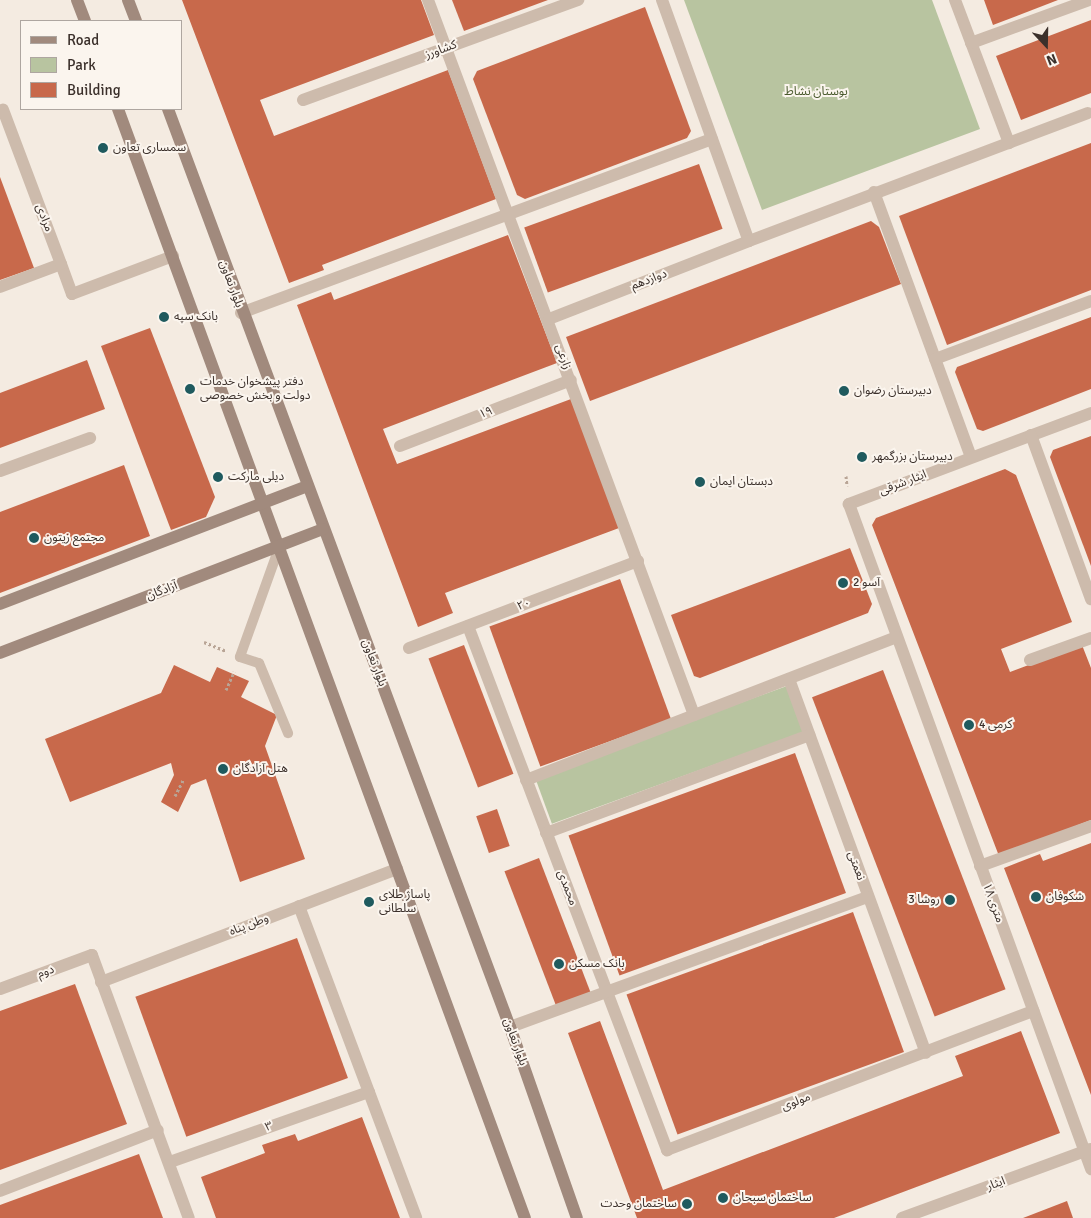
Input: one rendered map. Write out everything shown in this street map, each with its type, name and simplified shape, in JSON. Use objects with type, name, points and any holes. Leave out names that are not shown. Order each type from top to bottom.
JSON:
[{"type":"main road","points":[[78,0],[85,20]]},
{"type":"main road","points":[[128,0],[136,20]]},
{"type":"main road","points":[[118,110],[265,502],[525,1218]]},
{"type":"main road","name":"بلوار تعاون","points":[[168,110],[242,313],[510,1027],[577,1218]]},
{"type":"main road","points":[[0,604],[307,486]]},
{"type":"main road","name":"آزادگان","points":[[0,653],[323,529]]},
{"type":"street","name":"زارعی","points":[[428,0],[549,319],[694,716]]},
{"type":"street","name":"کشاورز","points":[[303,100],[578,0]]},
{"type":"street","points":[[662,0],[749,241]]},
{"type":"street","points":[[955,0],[1009,143]]},
{"type":"street","points":[[971,43],[1089,0]]},
{"type":"street","name":"مرادی","points":[[1,107],[72,294],[172,256]]},
{"type":"street","name":"دوازدهم","points":[[549,319],[874,192],[1088,113]]},
{"type":"street","points":[[242,313],[712,139]]},
{"type":"street","points":[[874,192],[971,457]]},
{"type":"street","points":[[0,287],[61,264]]},
{"type":"street","points":[[935,359],[1091,301]]},
{"type":"street","name":"۱۹","points":[[400,446],[571,380]]},
{"type":"street","name":"ایثار شرقی","points":[[896,637],[848,504],[1091,413]]},
{"type":"street","points":[[1031,435],[1091,599]]},
{"type":"street","points":[[0,471],[90,438]]},
{"type":"street","name":"۲۰","points":[[409,648],[638,562]]},
{"type":"street","name":"محمدی","points":[[468,626],[667,1150]]},
{"type":"street","points":[[526,780],[896,637]]},
{"type":"street","name":"۱۸ متری","points":[[896,637],[1033,1011],[1088,1150],[1091,1169]]},
{"type":"street","points":[[1030,660],[1091,638]]},
{"type":"street","name":"نعمتی","points":[[789,679],[867,897],[926,1053]]},
{"type":"street","points":[[546,833],[809,735]]},
{"type":"street","points":[[980,866],[1091,826]]},
{"type":"street","name":"وطن پناه","points":[[101,982],[397,869]]},
{"type":"street","points":[[510,1027],[867,897]]},
{"type":"street","points":[[299,906],[416,1218]]},
{"type":"street","name":"دوم","points":[[0,989],[92,955],[101,982]]},
{"type":"street","points":[[101,982],[170,1162],[189,1218]]},
{"type":"street","name":"مولوی","points":[[667,1150],[1033,1011]]},
{"type":"street","name":"۳","points":[[170,1162],[369,1092]]},
{"type":"street","points":[[0,1190],[158,1130]]},
{"type":"street","name":"ایثار","points":[[902,1218],[1088,1150]]},
{"type":"lane","points":[[280,545],[240,657],[259,662],[288,733]]},
{"type":"path","points":[[176,796],[182,780]]},
{"type":"green space","name":"بوستان نشاط","points":[[684,0],[932,0],[980,129],[762,210]]},
{"type":"green space","points":[[787,686],[804,732],[552,824],[535,778]]},
{"type":"building","points":[[182,0],[421,0],[434,35],[260,100],[274,136],[448,70],[496,199],[322,265],[324,270],[289,283]]},
{"type":"building","points":[[452,0],[548,0],[464,31]]},
{"type":"building","points":[[984,0],[1058,0],[993,25]]},
{"type":"building","points":[[645,7],[691,131],[687,138],[525,199],[517,195],[473,79],[477,71]]},
{"type":"building","points":[[1091,20],[1091,93],[1021,120],[996,56]]},
{"type":"building","points":[[1091,143],[1091,290],[947,345],[899,216]]},
{"type":"building","points":[[699,164],[723,229],[548,292],[524,228]]},
{"type":"building","points":[[0,177],[34,268],[0,280]]},
{"type":"building","points":[[871,221],[879,227],[901,284],[590,401],[566,337]]},
{"type":"building","points":[[508,235],[557,363],[383,429],[397,464],[571,399],[619,528],[445,593],[453,613],[418,627],[297,305],[331,292],[334,300]]},
{"type":"building","points":[[1091,317],[1091,389],[983,431],[977,429],[955,372],[957,367]]},
{"type":"building","points":[[150,328],[215,497],[206,517],[171,530],[101,346]]},
{"type":"building","points":[[87,360],[105,409],[0,448],[0,393]]},
{"type":"building","points":[[1091,436],[1091,566],[1050,457],[1053,450]]},
{"type":"building","points":[[124,465],[150,536],[0,593],[0,512]]},
{"type":"building","points":[[1005,469],[1016,475],[1072,622],[1001,649],[1010,672],[1082,645],[1091,668],[1091,820],[999,856],[872,525],[876,518]]},
{"type":"building","points":[[850,548],[872,604],[868,613],[700,678],[694,676],[671,615]]},
{"type":"building","points":[[620,579],[671,719],[540,767],[489,627]]},
{"type":"building","points":[[464,645],[513,774],[478,787],[429,659]]},
{"type":"building","name":"هتل آزادگان","points":[[174,665],[210,682],[217,667],[249,681],[241,697],[277,715],[265,746],[305,859],[240,882],[206,779],[191,785],[178,812],[161,802],[174,775],[171,763],[70,802],[45,739],[161,693]]},
{"type":"building","points":[[883,670],[1006,989],[935,1017],[812,697]]},
{"type":"building","points":[[795,753],[846,893],[619,975],[569,835]]},
{"type":"building","points":[[497,809],[510,846],[489,853],[476,816]]},
{"type":"building","points":[[1091,843],[1091,1095],[1004,868],[1040,854],[1043,861]]},
{"type":"building","points":[[539,858],[591,992],[556,1006],[504,871]]},
{"type":"building","points":[[853,912],[904,1052],[677,1134],[627,994]]},
{"type":"building","points":[[297,938],[348,1078],[186,1137],[135,997]]},
{"type":"building","points":[[75,984],[127,1124],[0,1170],[0,1011]]},
{"type":"building","points":[[600,1021],[663,1190],[963,1076],[955,1056],[1021,1031],[1060,1133],[834,1218],[637,1218],[568,1033]]},
{"type":"building","points":[[362,1117],[400,1218],[216,1218],[201,1177],[265,1153],[262,1145],[295,1134],[298,1141]]},
{"type":"building","points":[[139,1154],[163,1218],[0,1218],[0,1205]]},
{"type":"building","points":[[1067,1201],[1073,1218],[1023,1218]]},
{"type":"place","name":"سمساری تعاون","points":[[103,148]]},
{"type":"place","name":"بانک سپه","points":[[164,317]]},
{"type":"place","name":"دفتر پیشخوان خدمات دولت و بخش خصوصی","points":[[190,389]]},
{"type":"place","name":"دبیرستان رضوان","points":[[844,391]]},
{"type":"place","name":"دبیرستان بزرگمهر","points":[[862,457]]},
{"type":"place","name":"دیلی مارکت","points":[[218,477]]},
{"type":"place","name":"دبستان ایمان","points":[[700,482]]},
{"type":"place","name":"مجتمع زیتون","points":[[34,538]]},
{"type":"place","name":"آسو 2","points":[[843,583]]},
{"type":"place","name":"کرمی 4","points":[[969,725]]},
{"type":"place","name":"هتل آزادگان","points":[[223,769]]},
{"type":"place","name":"شکوفان","points":[[1036,897]]},
{"type":"place","name":"روشا 3","points":[[950,900]]},
{"type":"place","name":"پاساژ طلای سلطانی","points":[[369,902]]},
{"type":"place","name":"بانک مسکن","points":[[559,964]]},
{"type":"place","name":"ساختمان سبحان","points":[[723,1198]]},
{"type":"place","name":"ساختمان وحدت","points":[[687,1204]]}]
